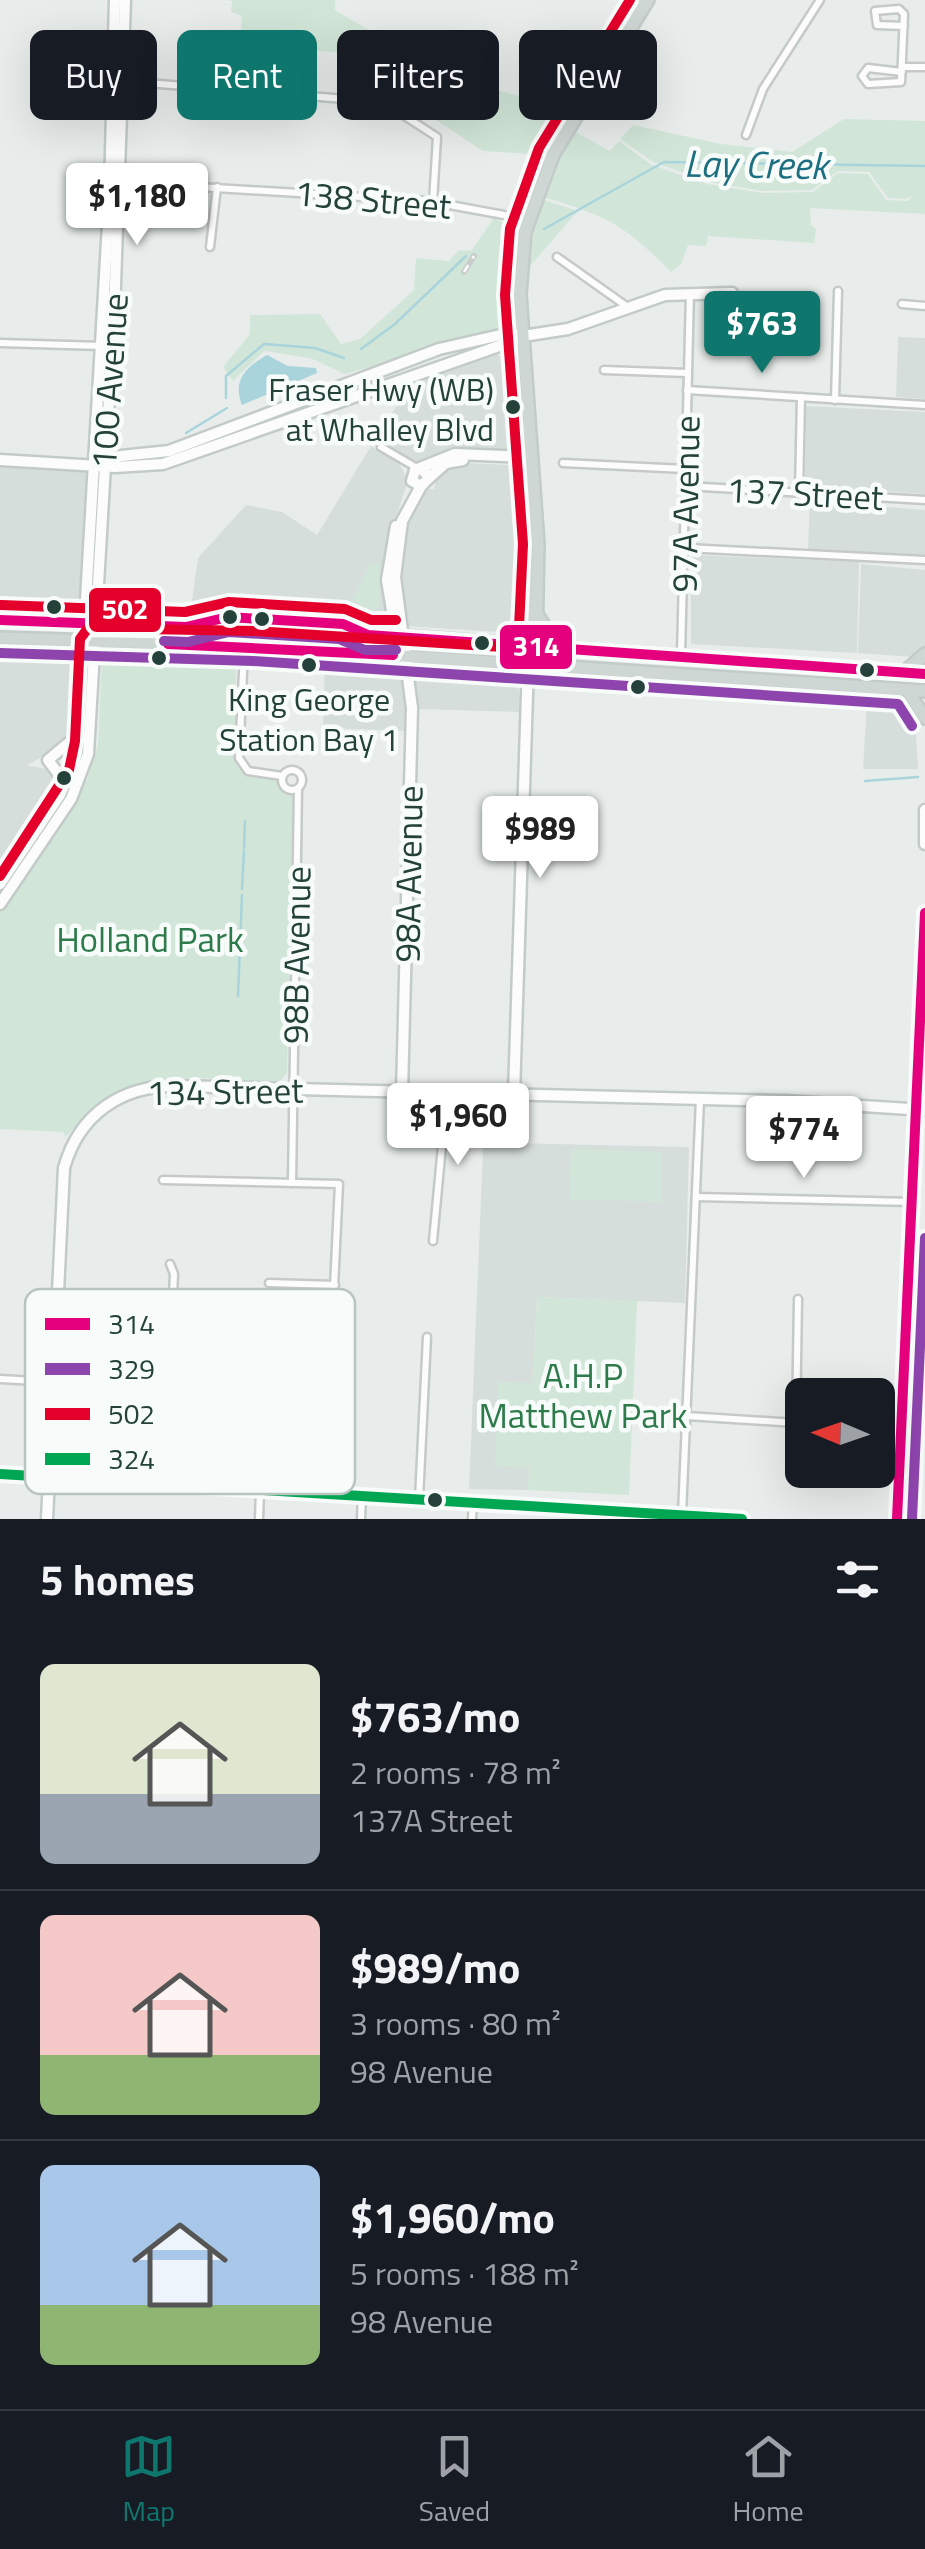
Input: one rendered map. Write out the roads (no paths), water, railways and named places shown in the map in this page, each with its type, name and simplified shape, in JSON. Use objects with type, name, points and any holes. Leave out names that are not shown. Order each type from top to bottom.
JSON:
[{"type":"main road","name":"100 Avenue","points":[[90,641],[115,182],[115,0]]},
{"type":"main road","name":"100 Avenue","points":[[124,30],[125,0]]},
{"type":"main road","points":[[514,1094],[528,664],[537,614],[526,458],[506,282],[515,217],[542,154],[637,0]]},
{"type":"main road","points":[[531,644],[521,262],[540,180],[568,127],[648,0]]},
{"type":"main road","name":"100 Avenue","points":[[101,462],[102,346],[119,120]]},
{"type":"main road","points":[[0,460],[101,462],[170,452],[423,354],[590,324],[629,308],[690,292],[732,293]]},
{"type":"main road","points":[[417,474],[459,460],[526,458]]},
{"type":"main road","name":"98A Avenue","points":[[402,1092],[412,719],[399,635],[396,557],[417,474]]},
{"type":"main road","points":[[537,614],[548,632],[566,648]]},
{"type":"main road","points":[[0,620],[399,635],[925,674]]},
{"type":"main road","points":[[0,638],[244,645],[925,691]]},
{"type":"main road","points":[[0,884],[66,784],[78,734],[90,641]]},
{"type":"main road","points":[[0,904],[82,776],[90,744],[90,641]]},
{"type":"main road","points":[[903,673],[925,654]]},
{"type":"main road","points":[[907,690],[925,718]]},
{"type":"main road","points":[[66,784],[48,760],[78,734]]},
{"type":"main road","points":[[925,810],[925,844]]},
{"type":"main road","points":[[897,1519],[920,1109],[925,913]]},
{"type":"main road","name":"134 Street","points":[[58,1289],[62,1178],[80,1132],[114,1100],[152,1086],[700,1099],[920,1109]]},
{"type":"main road","points":[[0,1474],[25,1475]]},
{"type":"main road","points":[[47,1519],[48,1494]]},
{"type":"main road","points":[[333,1494],[742,1519]]},
{"type":"street","points":[[746,135],[764,89],[820,0]]},
{"type":"street","points":[[904,26],[878,25],[875,11],[899,9],[904,14],[904,26],[902,69],[902,82],[868,84],[862,76],[868,68],[902,69],[925,67]]},
{"type":"street","points":[[157,84],[383,102],[437,138],[432,202]]},
{"type":"street","name":"138 Street","points":[[115,182],[432,202],[515,217]]},
{"type":"street","points":[[210,247],[218,187]]},
{"type":"street","points":[[557,257],[629,308]]},
{"type":"street","points":[[835,400],[838,291]]},
{"type":"street","name":"97A Avenue","points":[[682,656],[690,292]]},
{"type":"street","points":[[902,304],[925,306]]},
{"type":"street","points":[[0,343],[102,346]]},
{"type":"street","points":[[604,370],[687,373]]},
{"type":"street","points":[[687,390],[925,405]]},
{"type":"street","points":[[798,492],[801,397]]},
{"type":"street","points":[[381,448],[417,474]]},
{"type":"street","name":"137 Street","points":[[563,464],[685,469]]},
{"type":"street","name":"137 Street","points":[[684,486],[925,500]]},
{"type":"street","points":[[686,548],[924,562]]},
{"type":"street","points":[[246,629],[238,758],[248,771],[282,776],[290,769],[297,770],[302,779],[298,788],[287,789],[282,776]]},
{"type":"street","name":"98B Avenue","points":[[292,1182],[298,788]]},
{"type":"street","points":[[433,1241],[447,1093]]},
{"type":"street","points":[[682,1516],[700,1099]]},
{"type":"street","points":[[163,1180],[339,1184],[335,1289]]},
{"type":"street","points":[[696,1197],[912,1202]]},
{"type":"street","points":[[170,1264],[173,1289]]},
{"type":"street","points":[[269,1283],[335,1285]]},
{"type":"street","points":[[687,1416],[796,1423],[798,1299]]},
{"type":"street","points":[[418,1500],[427,1337]]},
{"type":"street","points":[[0,1379],[25,1380]]},
{"type":"street","points":[[259,1519],[260,1494]]},
{"type":"street","points":[[361,1519],[362,1496]]},
{"type":"street","points":[[472,1503],[472,1519]]},
{"type":"water","points":[[267,355],[288,366],[316,368],[317,373],[242,405],[239,388],[243,375]]},
{"type":"waterway","name":"Lay Creek","points":[[544,229],[664,162],[925,166]]},
{"type":"waterway","name":"Lay Creek","points":[[361,349],[395,324],[466,256]]},
{"type":"waterway","name":"Lay Creek","points":[[226,398],[226,376],[264,344],[315,348],[344,358]]},
{"type":"waterway","name":"Lay Creek","points":[[186,433],[227,408]]},
{"type":"waterway","points":[[865,781],[918,777]]},
{"type":"waterway","points":[[244,848],[245,821]]},
{"type":"waterway","points":[[242,889],[244,851]]},
{"type":"waterway","points":[[238,996],[242,895]]},
{"type":"railway","points":[[464,272],[474,256]]},
{"type":"place","name":"Fraser Hwy (WB) at Whalley Blvd","points":[[513,407]]},
{"type":"place","name":"King George Station Bay 1","points":[[309,665]]},
{"type":"park label","name":"Holland Park","points":[[150,939]]},
{"type":"park label","name":"A.H.P Matthew Park","points":[[583,1395]]}]
